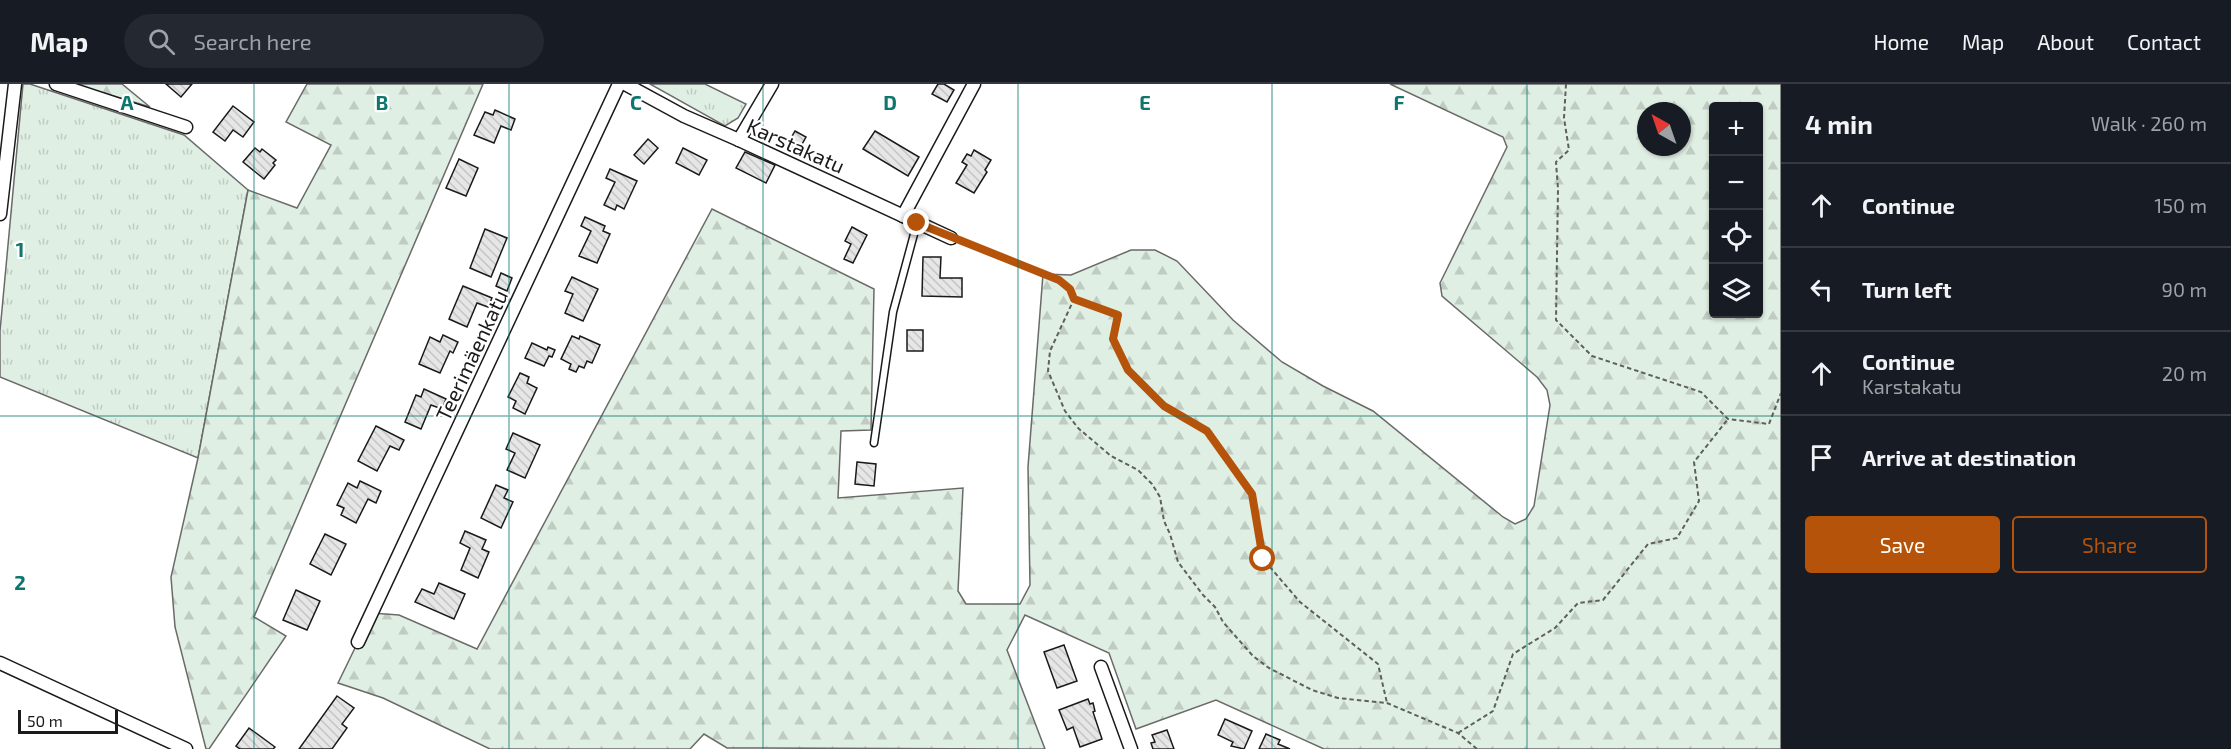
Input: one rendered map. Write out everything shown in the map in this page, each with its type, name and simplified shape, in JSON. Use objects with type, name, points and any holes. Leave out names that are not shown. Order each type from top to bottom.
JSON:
[{"type":"street","points":[[0,214],[15,84]]},
{"type":"street","points":[[56,84],[186,127]]},
{"type":"street","name":"Teerimäenkatu","points":[[358,642],[619,84]]},
{"type":"street","name":"Karstakatu","points":[[625,84],[684,116],[951,238]]},
{"type":"street","points":[[739,140],[772,84]]},
{"type":"street","points":[[903,216],[975,84]]},
{"type":"street","points":[[0,663],[186,749]]},
{"type":"street","points":[[1101,667],[1131,749]]},
{"type":"lane","points":[[874,443],[893,312],[917,223]]},
{"type":"path","points":[[1566,84],[1564,118],[1569,150],[1556,162],[1558,189],[1556,320],[1592,356],[1701,392],[1728,418],[1769,424],[1781,393]]},
{"type":"path","points":[[951,238],[1059,280],[1070,289],[1074,299],[1050,351],[1048,371],[1065,411],[1078,428],[1111,456],[1138,470],[1152,484],[1160,497],[1164,521],[1178,562],[1215,607],[1223,622],[1253,656],[1269,668],[1312,690],[1338,698],[1387,703],[1458,733],[1477,749]]},
{"type":"path","points":[[1074,299],[1118,315],[1113,339],[1128,370],[1164,406],[1207,431],[1252,494],[1263,559],[1300,602],[1378,664],[1387,703]]},
{"type":"path","points":[[1458,733],[1493,711],[1513,654],[1555,628],[1578,603],[1603,600],[1648,544],[1677,538],[1698,501],[1694,462],[1728,418]]},
{"type":"green space","points":[[23,84],[30,84],[184,135],[248,190],[198,458],[0,377],[0,331]]},
{"type":"green space","points":[[74,84],[122,84],[150,107]]},
{"type":"green space","points":[[307,84],[483,84],[254,617],[286,636],[209,749],[206,749],[175,627],[171,577],[198,458],[248,190],[297,208],[331,145],[286,122]]},
{"type":"green space","points":[[650,84],[705,84],[746,104],[738,118],[725,126]]},
{"type":"green space","points":[[1390,84],[1781,84],[1781,749],[1324,749],[1216,700],[1136,729],[1109,653],[1025,615],[1007,650],[1045,749],[727,748],[704,734],[690,749],[490,749],[383,698],[338,683],[372,613],[399,615],[477,649],[712,209],[874,289],[871,430],[841,431],[838,498],[963,488],[958,591],[966,604],[1020,604],[1030,585],[1028,467],[1043,274],[1071,275],[1131,250],[1155,250],[1177,261],[1233,320],[1282,362],[1373,411],[1503,517],[1515,524],[1526,519],[1534,506],[1550,405],[1547,390],[1537,377],[1442,296],[1440,283],[1507,147],[1503,137]]},
{"type":"building","points":[[166,84],[192,84],[181,97]]},
{"type":"building","points":[[938,84],[944,84],[954,90],[947,102],[932,94]]},
{"type":"building","points":[[233,106],[254,122],[243,137],[233,130],[225,141],[213,132]]},
{"type":"building","points":[[495,110],[515,119],[511,130],[501,126],[494,143],[474,135],[485,112],[493,115]]},
{"type":"building","points":[[795,131],[806,137],[797,153],[786,147]]},
{"type":"building","points":[[875,131],[919,157],[908,176],[863,149]]},
{"type":"building","points":[[648,139],[658,148],[644,164],[634,155]]},
{"type":"building","points":[[255,148],[260,152],[262,149],[276,160],[273,163],[275,165],[264,179],[243,162]]},
{"type":"building","points":[[683,148],[707,160],[699,175],[676,163]]},
{"type":"building","points":[[974,150],[991,160],[985,170],[987,172],[974,193],[956,183],[967,165],[962,162],[967,154],[971,156]]},
{"type":"building","points":[[745,152],[775,165],[766,183],[736,168]]},
{"type":"building","points":[[459,159],[478,168],[466,196],[446,188]]},
{"type":"building","points":[[610,169],[637,181],[624,209],[617,205],[615,210],[604,205],[615,182],[606,178]]},
{"type":"building","points":[[585,217],[605,226],[603,231],[610,234],[597,263],[579,256],[591,231],[581,226]]},
{"type":"building","points":[[852,227],[867,235],[853,263],[844,259],[851,244],[845,241]]},
{"type":"building","points":[[485,229],[507,238],[491,277],[470,268]]},
{"type":"building","points":[[923,257],[941,257],[940,278],[962,278],[962,297],[922,296]]},
{"type":"building","points":[[501,273],[512,278],[507,291],[496,286]]},
{"type":"building","points":[[572,277],[598,289],[583,321],[565,313],[573,294],[565,291]]},
{"type":"building","points":[[463,286],[492,298],[488,307],[477,303],[467,327],[449,319]]},
{"type":"building","points":[[907,330],[923,330],[923,351],[907,351]]},
{"type":"building","points":[[443,335],[458,342],[453,353],[450,351],[440,373],[419,364],[430,337],[440,342]]},
{"type":"building","points":[[572,336],[579,339],[580,336],[600,345],[592,363],[587,361],[584,368],[579,366],[576,372],[569,369],[571,364],[561,359]]},
{"type":"building","points":[[532,343],[547,350],[548,347],[555,350],[544,366],[525,358]]},
{"type":"building","points":[[520,373],[529,377],[527,383],[537,388],[525,414],[513,408],[516,401],[508,397]]},
{"type":"building","points":[[424,389],[446,399],[442,409],[431,405],[421,429],[405,422],[416,395],[421,397]]},
{"type":"building","points":[[376,426],[404,440],[399,450],[390,446],[377,471],[358,461]]},
{"type":"building","points":[[513,433],[540,445],[525,478],[507,470],[515,453],[506,449]]},
{"type":"building","points":[[857,462],[876,464],[874,486],[855,484]]},
{"type":"building","points":[[360,481],[381,491],[376,503],[368,499],[356,523],[341,515],[344,508],[337,505],[348,483],[357,488]]},
{"type":"building","points":[[496,485],[508,490],[504,498],[513,502],[501,528],[481,518]]},
{"type":"building","points":[[465,531],[486,540],[482,549],[489,552],[478,578],[461,570],[470,548],[460,543]]},
{"type":"building","points":[[325,534],[346,544],[331,575],[310,564]]},
{"type":"building","points":[[439,583],[465,594],[454,619],[415,602],[422,589],[434,594]]},
{"type":"building","points":[[296,590],[320,601],[307,630],[283,620]]},
{"type":"building","points":[[1064,645],[1077,681],[1057,688],[1044,652]]},
{"type":"building","points":[[337,696],[354,708],[342,724],[347,728],[332,749],[299,749]]},
{"type":"building","points":[[1088,699],[1090,704],[1093,703],[1095,711],[1093,712],[1102,739],[1080,747],[1073,727],[1067,730],[1059,710]]},
{"type":"building","points":[[1225,719],[1252,731],[1244,749],[1231,746],[1233,742],[1218,735]]},
{"type":"building","points":[[249,728],[275,747],[273,749],[240,749],[236,746]]},
{"type":"building","points":[[1167,730],[1174,749],[1153,749],[1151,743],[1155,742],[1152,735]]},
{"type":"building","points":[[1266,734],[1280,740],[1278,744],[1290,749],[1259,749]]},
{"type":"route","points":[[917,223],[1059,280],[1070,289],[1074,299],[1118,315],[1113,339],[1128,370],[1164,406],[1207,431],[1252,494],[1263,559]]}]
